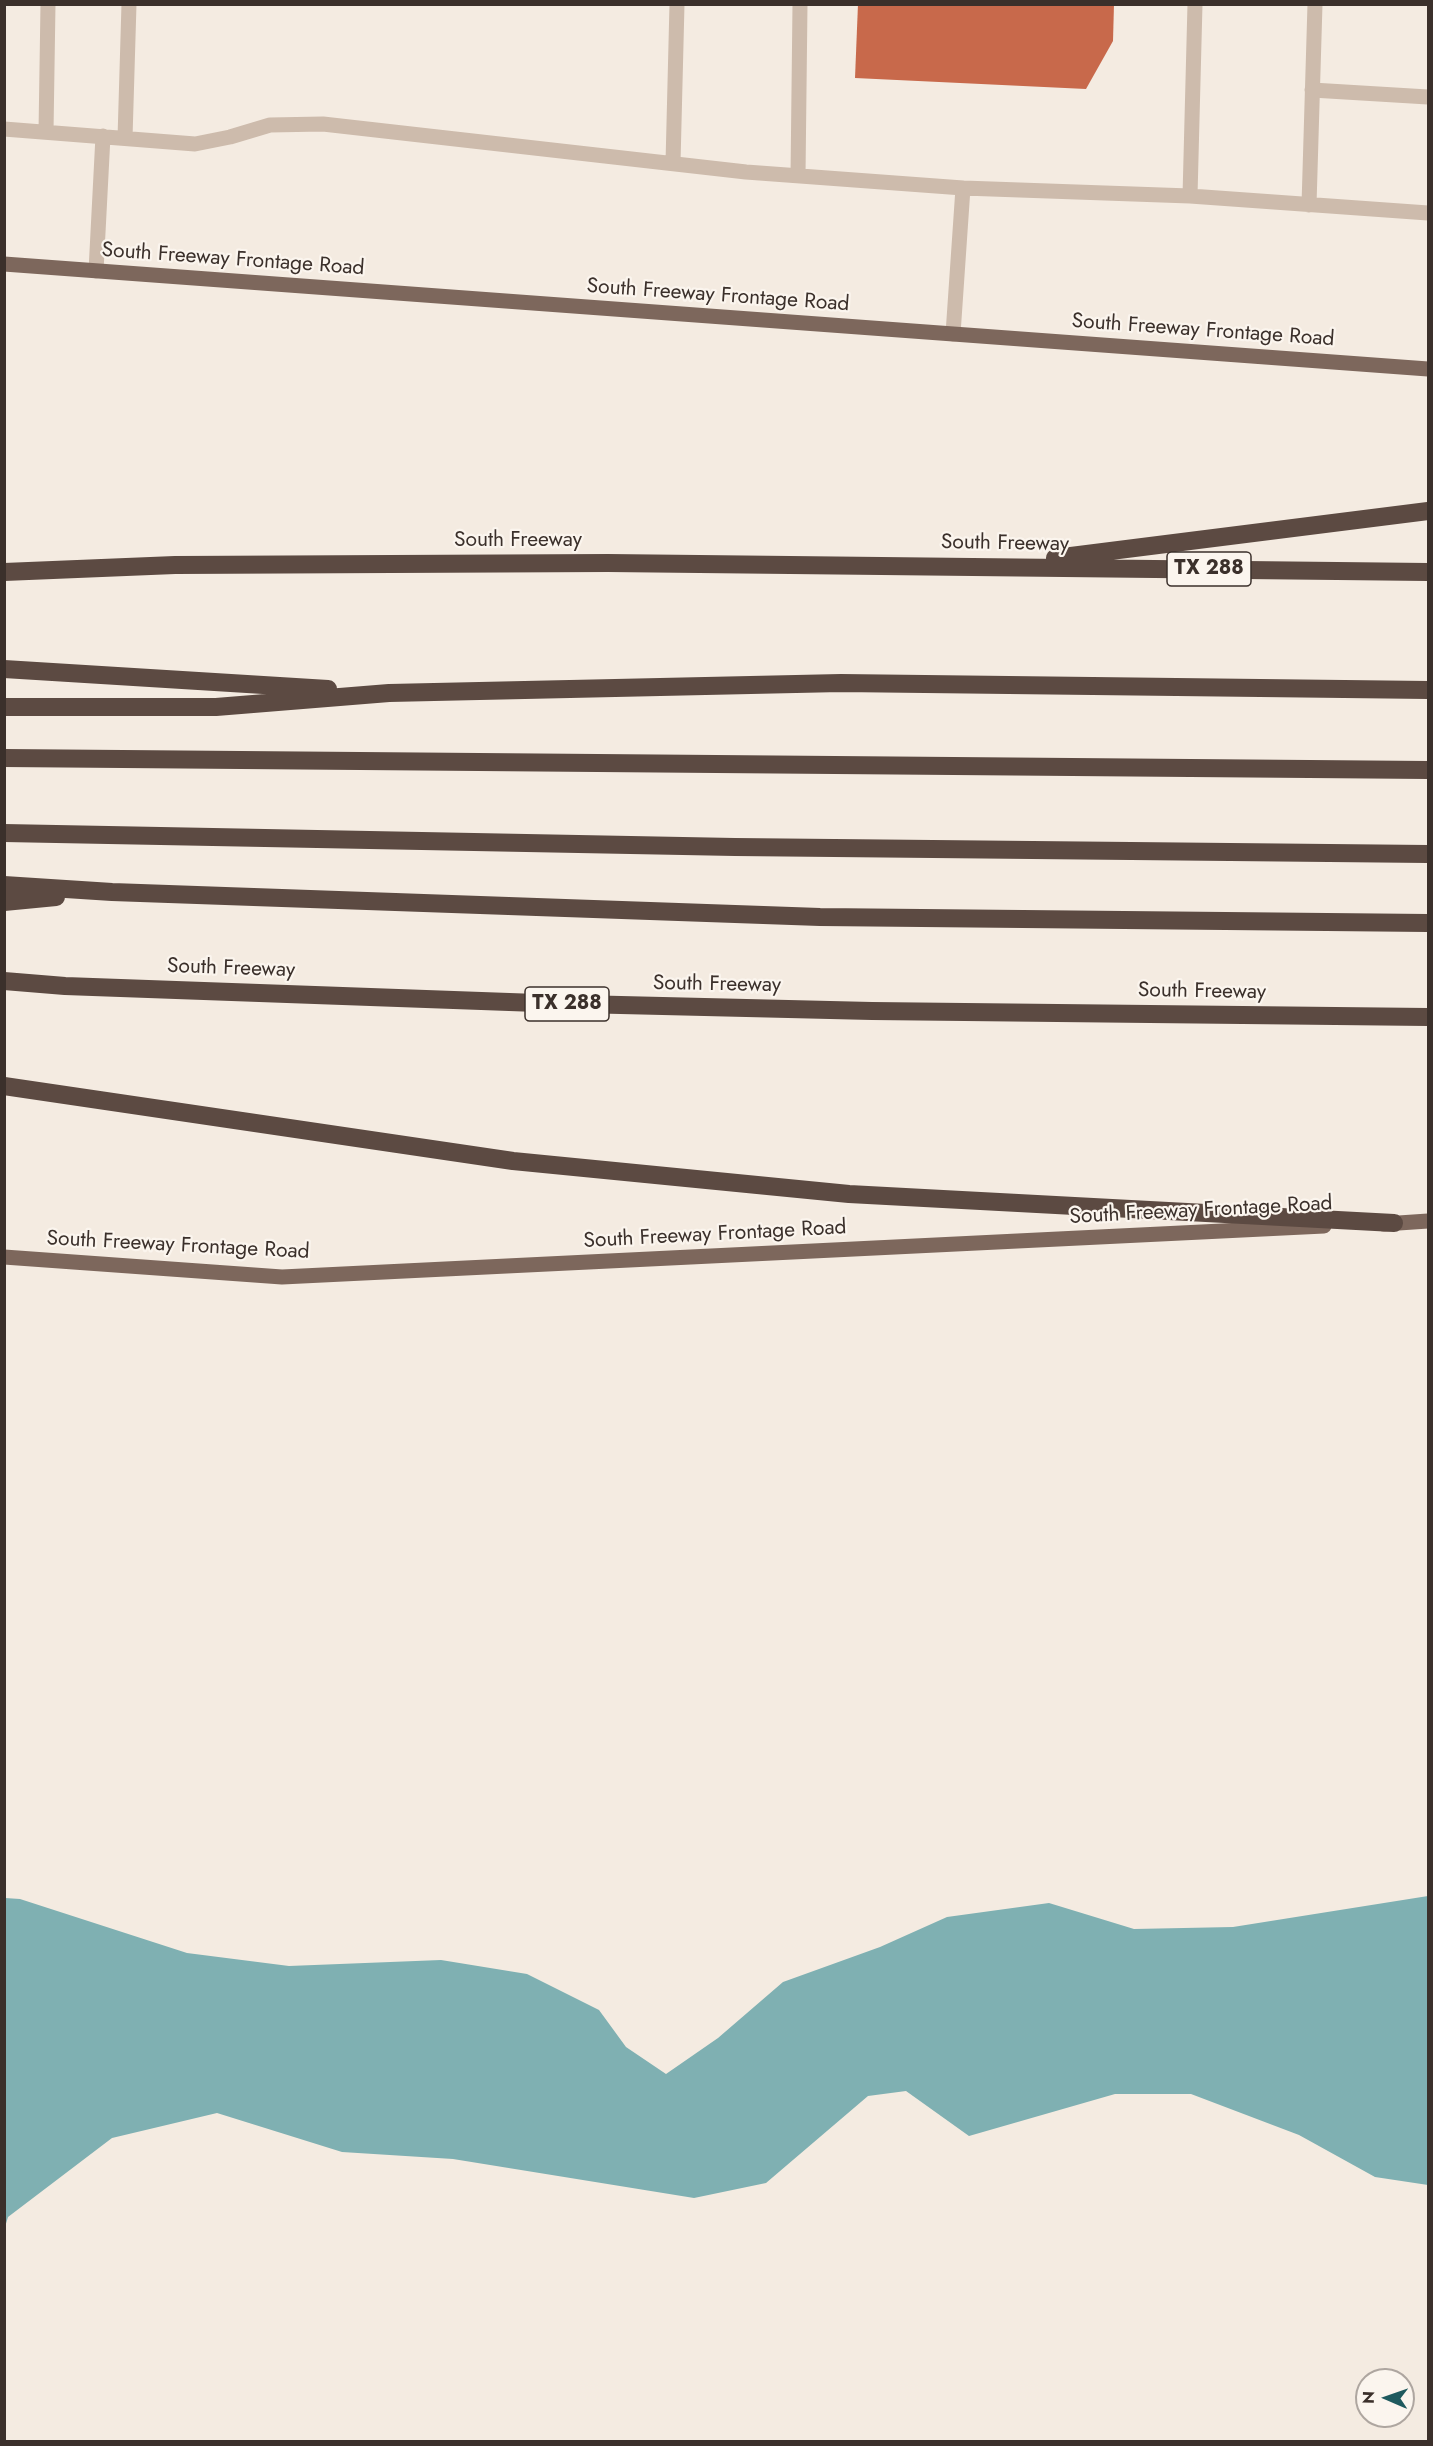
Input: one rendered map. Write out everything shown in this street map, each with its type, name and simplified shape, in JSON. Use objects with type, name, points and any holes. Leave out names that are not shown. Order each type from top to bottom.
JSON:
[{"type":"highway","points":[[990,566],[1428,511]]},
{"type":"highway","name":"South Freeway","points":[[4,572],[187,565],[620,563],[1428,572]]},
{"type":"highway","points":[[4,669],[389,693]]},
{"type":"highway","points":[[4,707],[216,707],[389,693],[841,683],[1428,690]]},
{"type":"highway","points":[[4,758],[1428,770]]},
{"type":"highway","points":[[4,833],[735,847],[1428,854]]},
{"type":"highway","points":[[4,885],[112,892],[820,917],[1428,923]]},
{"type":"highway","points":[[4,902],[112,892]]},
{"type":"highway","name":"South Freeway","points":[[4,981],[65,986],[537,1003],[872,1011],[1428,1017]]},
{"type":"highway","points":[[4,1086],[513,1161],[722,1182],[849,1194],[1394,1223]]},
{"type":"main road","name":"South Freeway Frontage Road","points":[[4,264],[1428,369]]},
{"type":"main road","name":"South Freeway Frontage Road","points":[[4,1257],[282,1277],[1428,1221]]},
{"type":"lane","points":[[46,132],[48,4]]},
{"type":"lane","points":[[125,138],[129,4]]},
{"type":"lane","points":[[673,163],[677,4]]},
{"type":"lane","points":[[798,176],[800,4]]},
{"type":"lane","points":[[1190,196],[1195,4]]},
{"type":"lane","points":[[1309,204],[1315,4]]},
{"type":"lane","points":[[1312,90],[1428,97]]},
{"type":"lane","points":[[4,129],[195,144],[230,137],[270,125],[323,124],[798,176],[963,188],[1190,196],[1428,213]]},
{"type":"lane","points":[[96,271],[103,136]]},
{"type":"lane","points":[[953,334],[963,188]]},
{"type":"water","points":[[1428,1896],[1428,2185],[1375,2177],[1299,2135],[1191,2094],[1115,2094],[969,2136],[906,2091],[868,2096],[766,2183],[694,2198],[453,2159],[342,2152],[217,2113],[112,2138],[8,2217],[5,2227],[5,1898],[20,1899],[187,1953],[289,1966],[441,1960],[527,1974],[599,2010],[626,2047],[666,2074],[718,2038],[783,1982],[880,1947],[947,1917],[1049,1903],[1134,1929],[1233,1927]]},
{"type":"building","points":[[858,4],[1114,4],[1113,41],[1086,89],[855,78]]}]
